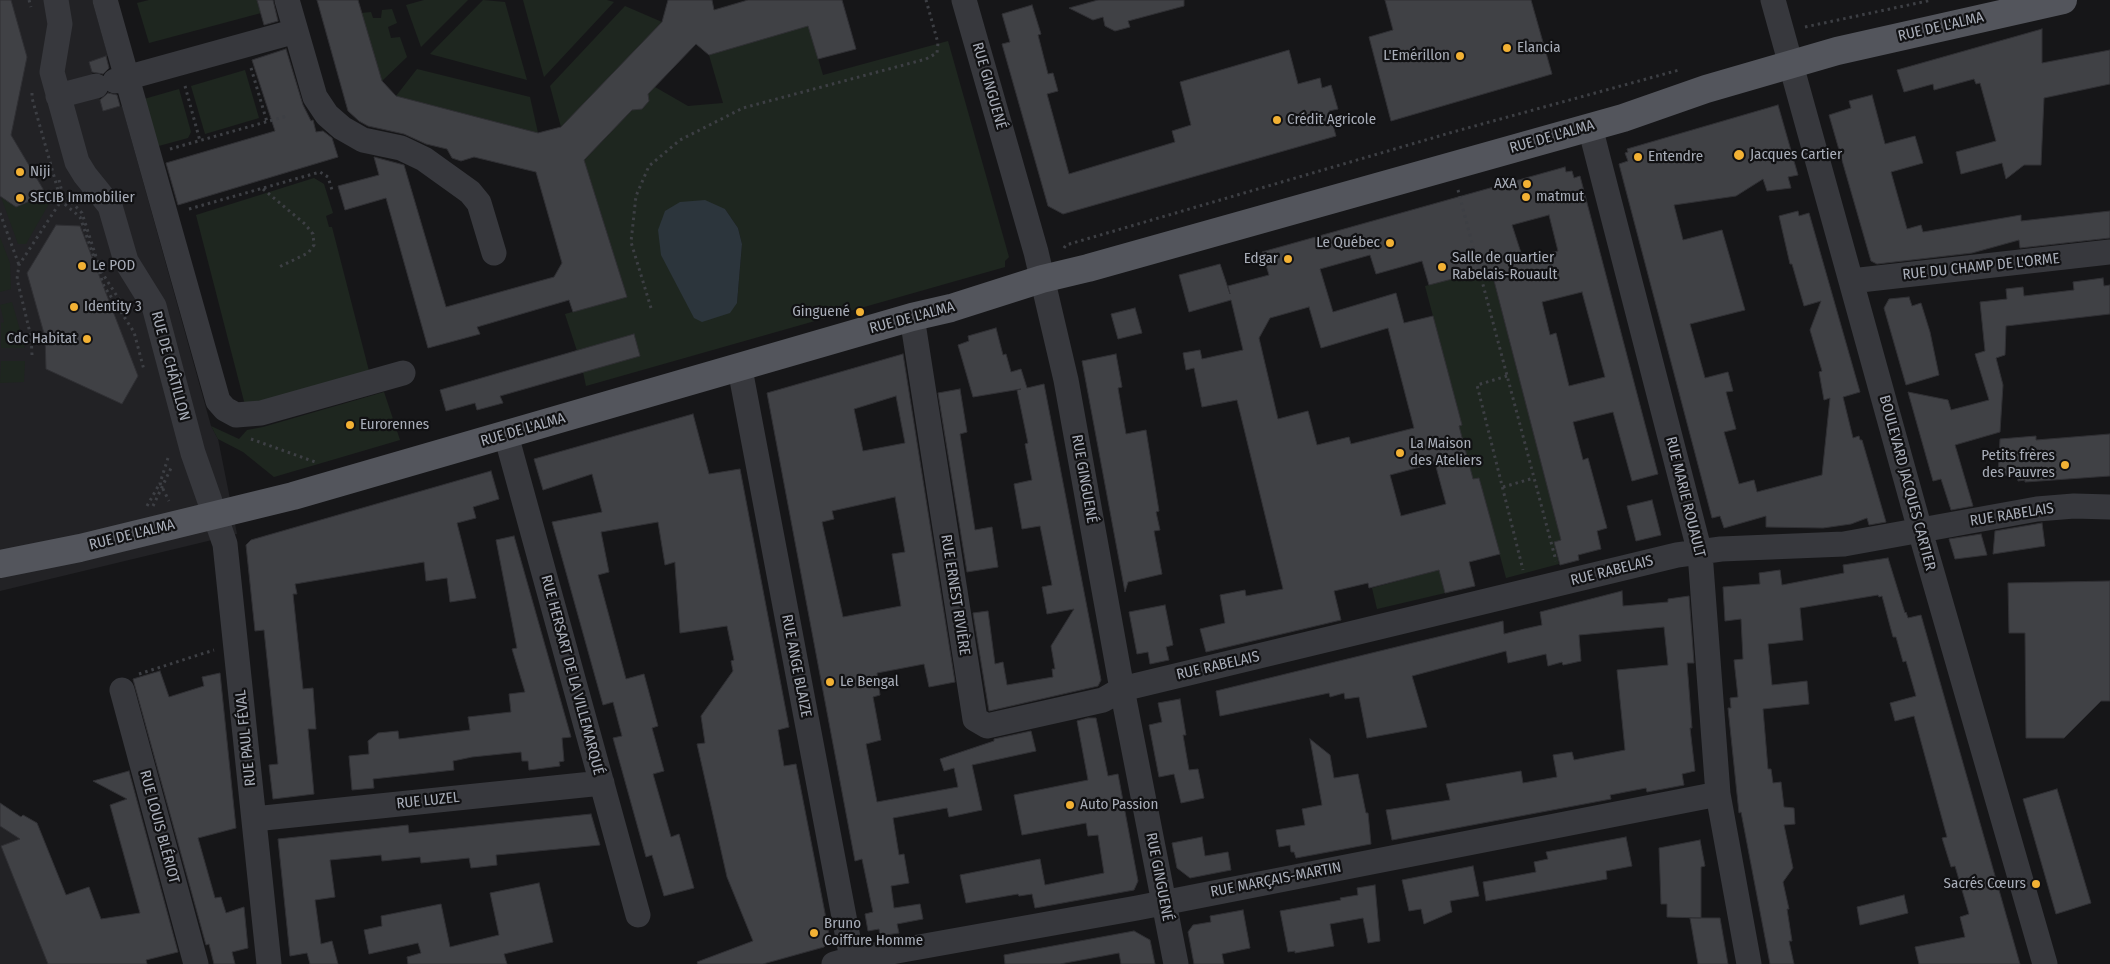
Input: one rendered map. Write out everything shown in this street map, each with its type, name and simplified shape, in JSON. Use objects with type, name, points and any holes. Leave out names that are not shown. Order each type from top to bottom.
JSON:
[{"type":"main road","name":"RUE DE L'ALMA","points":[[0,564],[80,548],[332,484],[740,369],[912,317],[969,303],[1042,279],[1088,268],[1590,127],[1706,89],[1791,65],[2009,6],[2063,0]]},
{"type":"street","name":"RUE DE CHÂTILLON","points":[[56,0],[60,24],[52,72],[77,162],[84,175],[110,206],[122,252],[154,306],[193,453],[215,514]]},
{"type":"street","points":[[105,0],[113,81],[150,154],[218,401],[225,409],[236,415],[261,413],[403,373]]},
{"type":"street","points":[[287,0],[315,97],[327,115],[342,128],[363,140],[401,148],[424,159],[470,192],[480,203],[494,253]]},
{"type":"street","name":"RUE GINGUENÉ","points":[[965,0],[1036,252],[1066,380],[1122,689],[1176,964]]},
{"type":"street","name":"BOULEVARD JACQUES CARTIER","points":[[1773,0],[1920,530],[2045,964]]},
{"type":"street","points":[[58,96],[296,30]]},
{"type":"street","name":"RUE MARIE ROUAULT","points":[[1590,127],[1700,552],[1718,794],[1749,964]]},
{"type":"street","name":"RUE DU CHAMP DE L'ORME","points":[[1851,282],[2110,252]]},
{"type":"street","name":"RUE ERNEST RIVIÈRE","points":[[912,317],[974,719],[987,726],[1103,700],[1122,689]]},
{"type":"street","name":"RUE ANGE BLAIZE","points":[[740,369],[846,962]]},
{"type":"street","name":"RUE HERSART DE LA VILLEMARQUÉ","points":[[506,435],[638,915]]},
{"type":"street","name":"RUE RABELAIS","points":[[1122,689],[1677,555],[1721,549],[1844,544],[2037,509],[2074,506],[2110,507]]},
{"type":"street","name":"RUE PAUL FÉVAL","points":[[215,514],[225,544],[269,964]]},
{"type":"street","name":"RUE LOUIS BLÉRIOT","points":[[122,690],[196,964]]},
{"type":"street","name":"RUE LUZEL","points":[[254,818],[602,783]]},
{"type":"street","name":"RUE MARÇAIS-MARTIN","points":[[846,962],[1718,794]]},
{"type":"path","points":[[29,0],[33,12]]},
{"type":"path","points":[[651,308],[631,242],[636,196],[650,166],[680,140],[742,108],[926,59],[936,53],[938,43],[926,0]]},
{"type":"path","name":"RUE DE L'ALMA","points":[[1784,36],[1831,20],[1932,0]]},
{"type":"path","points":[[244,44],[267,122]]},
{"type":"path","points":[[178,63],[200,141]]},
{"type":"path","name":"RUE DE L'ALMA","points":[[1042,279],[1066,245],[1444,135],[1681,69]]},
{"type":"path","points":[[33,89],[32,98],[60,201],[80,217],[104,286],[134,332],[146,376]]},
{"type":"path","points":[[150,154],[286,116]]},
{"type":"path","points":[[1452,166],[1562,584]]},
{"type":"path","points":[[167,216],[320,172],[328,177],[332,190]]},
{"type":"path","points":[[262,188],[305,224],[313,234],[314,245],[308,253],[277,268]]},
{"type":"path","points":[[32,355],[32,337],[17,279],[19,265],[60,201]]},
{"type":"path","points":[[0,213],[19,265]]},
{"type":"path","points":[[1507,376],[1477,385],[1528,592]]},
{"type":"path","points":[[245,436],[318,463],[332,484]]},
{"type":"path","points":[[166,451],[168,460],[160,483],[170,502]]},
{"type":"path","points":[[1503,487],[1534,478]]},
{"type":"path","points":[[122,690],[129,677],[236,643]]},
{"type":"shaded area","points":[[0,0],[92,0],[108,56],[89,62],[103,110],[122,106],[211,426],[218,439],[237,534],[0,591]]},
{"type":"shaded area","points":[[149,0],[257,0],[261,13],[149,43],[137,3]]},
{"type":"shaded area","points":[[424,0],[468,0],[421,47],[406,5]]},
{"type":"shaded area","points":[[483,0],[505,2],[527,80],[430,54]]},
{"type":"shaded area","points":[[523,0],[607,0],[614,2],[544,77]]},
{"type":"shaded area","points":[[625,6],[662,22],[561,127],[550,86]]},
{"type":"shaded area","points":[[392,9],[397,23],[388,27],[391,38],[400,37],[407,57],[382,81],[361,13],[371,12],[373,18],[381,18],[382,10]]},
{"type":"shaded area","points":[[808,25],[823,75],[948,41],[1009,257],[1005,261],[1005,267],[586,386],[583,372],[640,356],[634,334],[577,351],[565,314],[627,297],[589,175],[576,178],[574,171],[635,107],[642,109],[649,101],[646,96],[655,87],[688,106],[723,103],[709,55]],"holes":[[[725,209],[738,228],[742,244],[737,303]]]},
{"type":"shaded area","points":[[417,69],[530,97],[538,133],[396,96]]},
{"type":"shaded area","points":[[245,70],[259,118],[205,134],[191,86]]},
{"type":"shaded area","points":[[179,89],[191,132],[188,138],[155,147],[144,99]]},
{"type":"shaded area","points":[[314,178],[324,184],[333,213],[326,216],[329,227],[332,227],[370,375],[246,409],[196,215]]},
{"type":"shaded area","points":[[1471,193],[1561,540],[1554,542],[1559,564],[1506,578],[1479,478],[1473,479],[1459,426],[1462,425],[1425,286],[1471,274],[1453,204],[1451,204],[1450,199]]},
{"type":"shaded area","points":[[46,194],[50,202],[26,244],[18,244],[1,197],[16,207]]},
{"type":"shaded area","points":[[705,200],[725,209],[738,228],[742,244],[737,303],[730,313],[702,322],[694,318],[661,255],[658,230],[665,211],[680,202]]},
{"type":"shaded area","points":[[0,237],[10,263],[11,289],[0,292]]},
{"type":"shaded area","points":[[12,302],[25,348],[1,348],[1,323],[4,322],[0,305]]},
{"type":"shaded area","points":[[1,361],[25,361],[24,382],[0,383]]},
{"type":"shaded area","points":[[384,392],[400,440],[274,477],[243,452],[218,439],[211,426],[239,439],[247,430]]},
{"type":"shaded area","points":[[1439,570],[1445,593],[1377,609],[1372,588]]},
{"type":"shaded area","points":[[0,803],[21,817],[23,815],[37,823],[93,964],[0,964]]},
{"type":"building","points":[[0,0],[11,0],[27,57],[11,135],[46,194],[16,207],[0,196]]},
{"type":"building","points":[[257,0],[273,0],[278,21],[264,25]]},
{"type":"building","points":[[317,0],[358,0],[382,81],[396,96],[538,133],[561,127],[662,22],[668,0],[712,0],[714,10],[748,0],[842,0],[856,49],[818,59],[808,26],[709,55],[696,44],[648,94],[649,101],[642,109],[632,110],[584,160],[627,297],[573,312],[569,300],[477,327],[480,334],[428,348],[386,198],[345,210],[338,186],[379,175],[374,157],[404,165],[446,307],[554,277],[562,263],[536,172],[474,157],[461,161],[452,158],[447,149],[426,144],[404,134],[368,126],[359,121],[348,111]]},
{"type":"building","points":[[1098,0],[1184,0],[1184,6],[1128,21],[1130,27],[1115,31],[1105,26],[1103,17],[1093,20],[1069,8]]},
{"type":"building","name":"L'Emérillon","points":[[1385,0],[1531,0],[1552,74],[1391,121],[1369,37],[1393,30]]},
{"type":"building","points":[[1032,5],[1041,34],[1038,35],[1048,74],[1053,73],[1058,91],[1047,94],[1069,174],[1175,142],[1172,131],[1191,125],[1180,82],[1289,50],[1298,84],[1320,78],[1322,88],[1331,85],[1338,109],[1329,111],[1336,136],[1063,214],[1048,206],[1002,44],[1010,42],[1002,14]]},
{"type":"building","points":[[2042,29],[2042,63],[2110,50],[2110,84],[2044,98],[2041,165],[2024,165],[2006,179],[2002,163],[1961,174],[1956,152],[1996,141],[1980,83],[1976,84],[1974,79],[1934,90],[1933,84],[1904,92],[1897,70]]},
{"type":"building","points":[[286,49],[303,105],[311,121],[313,120],[316,132],[323,131],[332,138],[338,157],[178,205],[166,163],[275,131],[252,60]]},
{"type":"building","points":[[106,56],[109,68],[103,74],[92,72],[89,62]]},
{"type":"building","points":[[108,93],[117,95],[120,106],[103,111],[100,100]]},
{"type":"building","points":[[1872,95],[1885,144],[1915,136],[1923,163],[1891,172],[1907,229],[1921,225],[1923,232],[2021,215],[2021,221],[2110,211],[2110,238],[2020,248],[2019,240],[1972,253],[1877,264],[1871,261],[1829,115],[1851,108],[1849,101]]},
{"type":"building","points":[[1778,105],[1798,175],[1788,177],[1791,188],[1767,191],[1763,179],[1736,196],[1674,205],[1683,240],[1722,230],[1745,310],[1690,324],[1705,378],[1728,372],[1733,391],[1726,392],[1736,429],[1724,432],[1739,484],[1754,480],[1757,492],[1822,475],[1830,398],[1824,400],[1819,372],[1822,371],[1810,330],[1821,301],[1804,306],[1792,264],[1790,264],[1779,216],[1798,211],[1799,216],[1809,213],[1860,392],[1843,397],[1853,438],[1859,436],[1860,440],[1862,440],[1886,522],[1869,525],[1867,518],[1851,524],[1823,528],[1766,527],[1766,516],[1724,528],[1720,516],[1712,518],[1619,164],[1628,161],[1625,153],[1628,152],[1627,149]]},
{"type":"building","points":[[1565,167],[1566,172],[1572,171],[1574,178],[1580,176],[1658,474],[1632,481],[1613,412],[1573,422],[1583,460],[1588,458],[1607,528],[1597,531],[1601,549],[1578,555],[1579,560],[1560,565],[1554,542],[1561,540],[1491,269],[1429,285],[1422,261],[1376,274],[1370,255],[1320,269],[1333,312],[1396,293],[1404,323],[1433,316],[1462,425],[1459,426],[1473,479],[1479,478],[1500,554],[1469,562],[1475,586],[1445,593],[1439,570],[1369,588],[1368,583],[1334,591],[1341,620],[1206,652],[1200,629],[1225,623],[1220,595],[1245,590],[1246,596],[1283,589],[1237,400],[1202,407],[1194,368],[1186,370],[1183,353],[1200,350],[1202,359],[1243,350],[1231,300],[1189,312],[1179,275],[1220,264],[1230,294],[1228,286],[1269,275],[1262,252]],"holes":[[[1549,215],[1558,251],[1523,259],[1512,225]],[[1582,292],[1605,377],[1569,386],[1556,333],[1550,335],[1542,302]],[[1309,307],[1321,348],[1388,328],[1414,428],[1351,444],[1349,437],[1317,445],[1308,411],[1278,419],[1259,338],[1270,318]],[[1435,463],[1446,504],[1401,516],[1390,475]]]},
{"type":"building","name":"Identity 3","points":[[56,225],[80,226],[138,376],[122,404],[46,369],[45,337],[27,273]]},
{"type":"building","points":[[2103,278],[2104,286],[2110,285],[2110,314],[2006,326],[2005,355],[1996,358],[2003,385],[2000,432],[1955,445],[1973,506],[1951,510],[1941,479],[1933,481],[1908,392],[1948,400],[1951,410],[1989,400],[1975,354],[1985,351],[1980,302],[2007,299],[2006,289],[2023,287],[2024,296],[2074,290],[2073,282]]},
{"type":"building","points":[[1909,297],[1912,306],[1921,303],[1930,332],[1939,375],[1906,385],[1884,308],[1889,299]]},
{"type":"building","points":[[1135,308],[1142,333],[1118,339],[1111,314]]},
{"type":"building","points":[[996,328],[1003,355],[1006,354],[1011,372],[1021,369],[1027,388],[1044,384],[1101,680],[1098,686],[989,711],[973,613],[988,611],[995,664],[1003,662],[1007,685],[1053,677],[1052,669],[1055,669],[1051,646],[1074,609],[1047,614],[1042,587],[1052,585],[1040,526],[1022,529],[1014,484],[1032,480],[1025,444],[1028,443],[1017,390],[1021,389],[973,397],[958,345],[969,341],[968,336]]},
{"type":"building","points":[[634,334],[640,356],[500,396],[503,403],[477,410],[475,403],[446,411],[440,390]]},
{"type":"building","points":[[903,354],[955,682],[929,687],[924,664],[877,673],[880,695],[873,697],[881,740],[866,744],[877,802],[958,787],[954,768],[944,771],[940,759],[994,741],[994,739],[1031,731],[1036,751],[972,765],[982,810],[949,817],[947,808],[893,818],[899,855],[904,854],[909,883],[891,886],[894,908],[920,904],[923,919],[897,924],[899,933],[880,936],[879,929],[868,931],[865,914],[873,912],[862,859],[855,861],[767,393]],"holes":[[[896,396],[905,443],[863,451],[854,409]],[[895,497],[905,552],[892,554],[901,606],[843,617],[822,522],[834,519],[832,511]]]},
{"type":"building","points":[[1116,354],[1122,387],[1118,388],[1126,434],[1146,430],[1159,511],[1156,512],[1160,530],[1154,531],[1162,574],[1128,582],[1125,592],[1082,361]]},
{"type":"building","points":[[960,389],[967,432],[960,434],[975,530],[992,527],[998,567],[967,572],[938,393]]},
{"type":"building","points":[[693,414],[709,474],[740,469],[789,727],[778,730],[784,766],[796,764],[830,939],[824,947],[763,964],[698,964],[697,962],[753,941],[727,877],[697,744],[705,743],[701,716],[733,671],[731,661],[734,660],[727,626],[680,633],[675,562],[665,565],[658,522],[601,532],[609,572],[598,575],[626,679],[644,674],[658,726],[652,728],[664,771],[653,774],[671,837],[679,834],[694,888],[664,896],[652,855],[646,857],[613,738],[622,736],[613,702],[603,705],[552,522],[602,512],[592,474],[543,490],[534,459]]},
{"type":"building","points":[[2110,434],[2110,476],[2025,482],[2025,480],[2018,481],[2017,475],[1998,476],[2000,439],[2036,436],[2036,440]]},
{"type":"building","points":[[491,471],[499,499],[473,507],[476,518],[457,523],[476,598],[450,602],[447,578],[426,581],[424,562],[295,584],[297,594],[293,594],[303,689],[313,688],[316,729],[308,729],[314,794],[273,799],[269,765],[278,764],[264,630],[255,631],[246,545],[251,540]]},
{"type":"building","points":[[1652,500],[1661,535],[1636,541],[1627,506]]},
{"type":"building","points":[[2042,523],[2045,546],[1993,554],[1995,531]]},
{"type":"building","points":[[1981,534],[1987,555],[1955,559],[1949,539]]},
{"type":"building","points":[[514,536],[571,737],[562,738],[564,761],[559,762],[560,766],[529,770],[528,761],[522,761],[521,752],[472,757],[453,761],[454,770],[373,779],[374,788],[352,790],[349,756],[369,754],[368,741],[378,733],[398,731],[399,739],[470,730],[468,717],[511,712],[509,694],[525,692],[512,649],[517,648],[496,540]]},
{"type":"building","points":[[1888,558],[1905,613],[1908,618],[1921,615],[2020,964],[1919,964],[1915,947],[1965,937],[1960,917],[1969,914],[1955,866],[1951,867],[1942,838],[1947,837],[1914,716],[1895,721],[1890,703],[1916,696],[1906,661],[1903,662],[1896,637],[1893,637],[1882,596],[1879,597],[1878,595],[1800,608],[1803,640],[1768,644],[1772,685],[1807,681],[1809,704],[1763,709],[1768,769],[1771,769],[1773,783],[1781,782],[1784,807],[1794,808],[1795,824],[1784,825],[1793,868],[1783,882],[1789,909],[1787,909],[1792,941],[1789,941],[1794,964],[1770,964],[1741,812],[1739,813],[1728,708],[1731,708],[1730,698],[1738,697],[1734,660],[1743,659],[1741,619],[1725,621],[1723,587],[1760,584],[1759,573],[1780,570],[1782,585],[1844,573],[1843,565]]},
{"type":"building","points":[[2110,581],[2110,701],[2101,701],[2064,738],[2026,738],[2025,633],[2009,633],[2008,583]]},
{"type":"building","points":[[1622,591],[1623,606],[1668,602],[1668,599],[1689,596],[1694,663],[1687,663],[1692,728],[1690,728],[1695,771],[1682,774],[1684,785],[1647,792],[1646,788],[1610,795],[1611,799],[1392,840],[1386,810],[1450,800],[1446,784],[1521,771],[1523,783],[1557,777],[1553,755],[1572,752],[1574,760],[1625,750],[1617,670],[1668,665],[1664,627],[1579,635],[1581,661],[1563,665],[1562,662],[1548,666],[1546,654],[1508,663],[1506,651],[1412,676],[1427,727],[1367,738],[1359,697],[1345,699],[1344,693],[1330,697],[1329,693],[1220,716],[1216,691],[1503,621],[1504,634],[1542,625],[1540,612]]},
{"type":"building","points":[[1165,605],[1173,645],[1166,647],[1169,660],[1150,664],[1148,652],[1137,654],[1129,612]]},
{"type":"building","points":[[160,671],[169,697],[204,686],[202,677],[220,673],[236,828],[198,838],[215,898],[221,897],[226,913],[244,907],[248,948],[232,952],[235,964],[214,964],[209,944],[206,945],[133,679]]},
{"type":"building","points":[[1180,699],[1186,735],[1183,735],[1189,770],[1198,769],[1204,798],[1181,803],[1174,774],[1159,777],[1149,725],[1162,722],[1158,703]]},
{"type":"building","points":[[1096,718],[1108,776],[1118,774],[1138,881],[1134,890],[1035,908],[1032,894],[1019,896],[1018,894],[966,903],[960,875],[1040,859],[1045,885],[1104,873],[1098,835],[1088,836],[1086,823],[1022,835],[1014,795],[1088,780],[1077,721]]},
{"type":"building","points":[[1310,739],[1330,755],[1334,778],[1358,774],[1366,813],[1368,813],[1371,844],[1296,858],[1294,852],[1291,852],[1290,845],[1279,847],[1276,830],[1305,825],[1302,809],[1322,805]]},
{"type":"building","points":[[129,771],[178,952],[146,960],[147,964],[48,964],[1,846],[20,839],[0,826],[0,803],[21,817],[23,815],[37,823],[66,895],[89,887],[101,919],[140,913],[110,805],[127,799],[93,781]]},
{"type":"building","points":[[2057,789],[2091,903],[2056,914],[2023,799]]},
{"type":"building","points":[[591,814],[600,845],[496,855],[497,865],[471,868],[469,858],[421,863],[420,857],[382,861],[381,855],[330,860],[335,897],[315,900],[321,944],[332,941],[338,964],[310,964],[307,953],[290,956],[278,839],[408,825],[409,833]]},
{"type":"building","points":[[1202,837],[1205,856],[1228,852],[1231,870],[1190,878],[1177,868],[1172,843]]},
{"type":"building","points":[[1626,837],[1632,866],[1606,871],[1607,879],[1486,901],[1483,882],[1536,872],[1534,862],[1548,859],[1546,852]]},
{"type":"building","points":[[1700,840],[1705,866],[1701,867],[1701,918],[1667,917],[1667,904],[1661,904],[1659,848]]},
{"type":"building","points":[[1473,866],[1479,896],[1450,901],[1452,912],[1424,924],[1421,909],[1409,911],[1402,880]]},
{"type":"building","points":[[539,883],[553,942],[504,954],[507,964],[408,964],[407,957],[421,953],[418,943],[369,954],[364,930],[382,926],[381,916],[441,904],[450,947],[499,935],[490,893]]},
{"type":"building","points":[[1375,885],[1380,941],[1368,943],[1363,918],[1330,924],[1334,946],[1295,953],[1295,951],[1288,952],[1280,911],[1341,900],[1340,898],[1358,895],[1357,888]]},
{"type":"building","points":[[1904,895],[1908,913],[1860,925],[1857,907]]},
{"type":"building","points":[[1243,910],[1250,948],[1222,954],[1224,964],[1194,964],[1188,932],[1193,925],[1211,922],[1210,916]]},
{"type":"building","points":[[1690,918],[1720,918],[1728,964],[1698,964]]},
{"type":"building","points":[[1134,931],[1150,940],[1155,964],[1121,964],[1119,953],[1060,964],[1005,964],[1004,955]]},
{"type":"place","name":"Elancia","points":[[1507,48]]},
{"type":"place","name":"L'Emérillon","points":[[1460,56]]},
{"type":"place","name":"Crédit Agricole","points":[[1277,120]]},
{"type":"place","name":"Jacques Cartier","points":[[1739,155]]},
{"type":"place","name":"Entendre","points":[[1638,157]]},
{"type":"place","name":"Niji","points":[[20,172]]},
{"type":"place","name":"AXA","points":[[1527,184]]},
{"type":"place","name":"matmut","points":[[1526,197]]},
{"type":"place","name":"SECIB Immobilier","points":[[20,198]]},
{"type":"place","name":"Le Québec","points":[[1390,243]]},
{"type":"place","name":"Edgar","points":[[1288,259]]},
{"type":"place","name":"Le POD","points":[[82,266]]},
{"type":"place","name":"Salle de quartier Rabelais-Rouault","points":[[1442,267]]},
{"type":"place","name":"Identity 3","points":[[74,307]]},
{"type":"place","name":"Ginguené","points":[[860,312]]},
{"type":"place","name":"Cdc Habitat","points":[[87,339]]},
{"type":"place","name":"Eurorennes","points":[[350,425]]},
{"type":"place","name":"La Maison des Ateliers","points":[[1400,453]]},
{"type":"place","name":"Petits frères des Pauvres","points":[[2065,465]]},
{"type":"place","name":"Le Bengal","points":[[830,682]]},
{"type":"place","name":"Auto Passion","points":[[1070,805]]},
{"type":"place","name":"Sacrés Cœurs","points":[[2036,884]]},
{"type":"place","name":"Bruno Coiffure Homme","points":[[814,933]]}]
